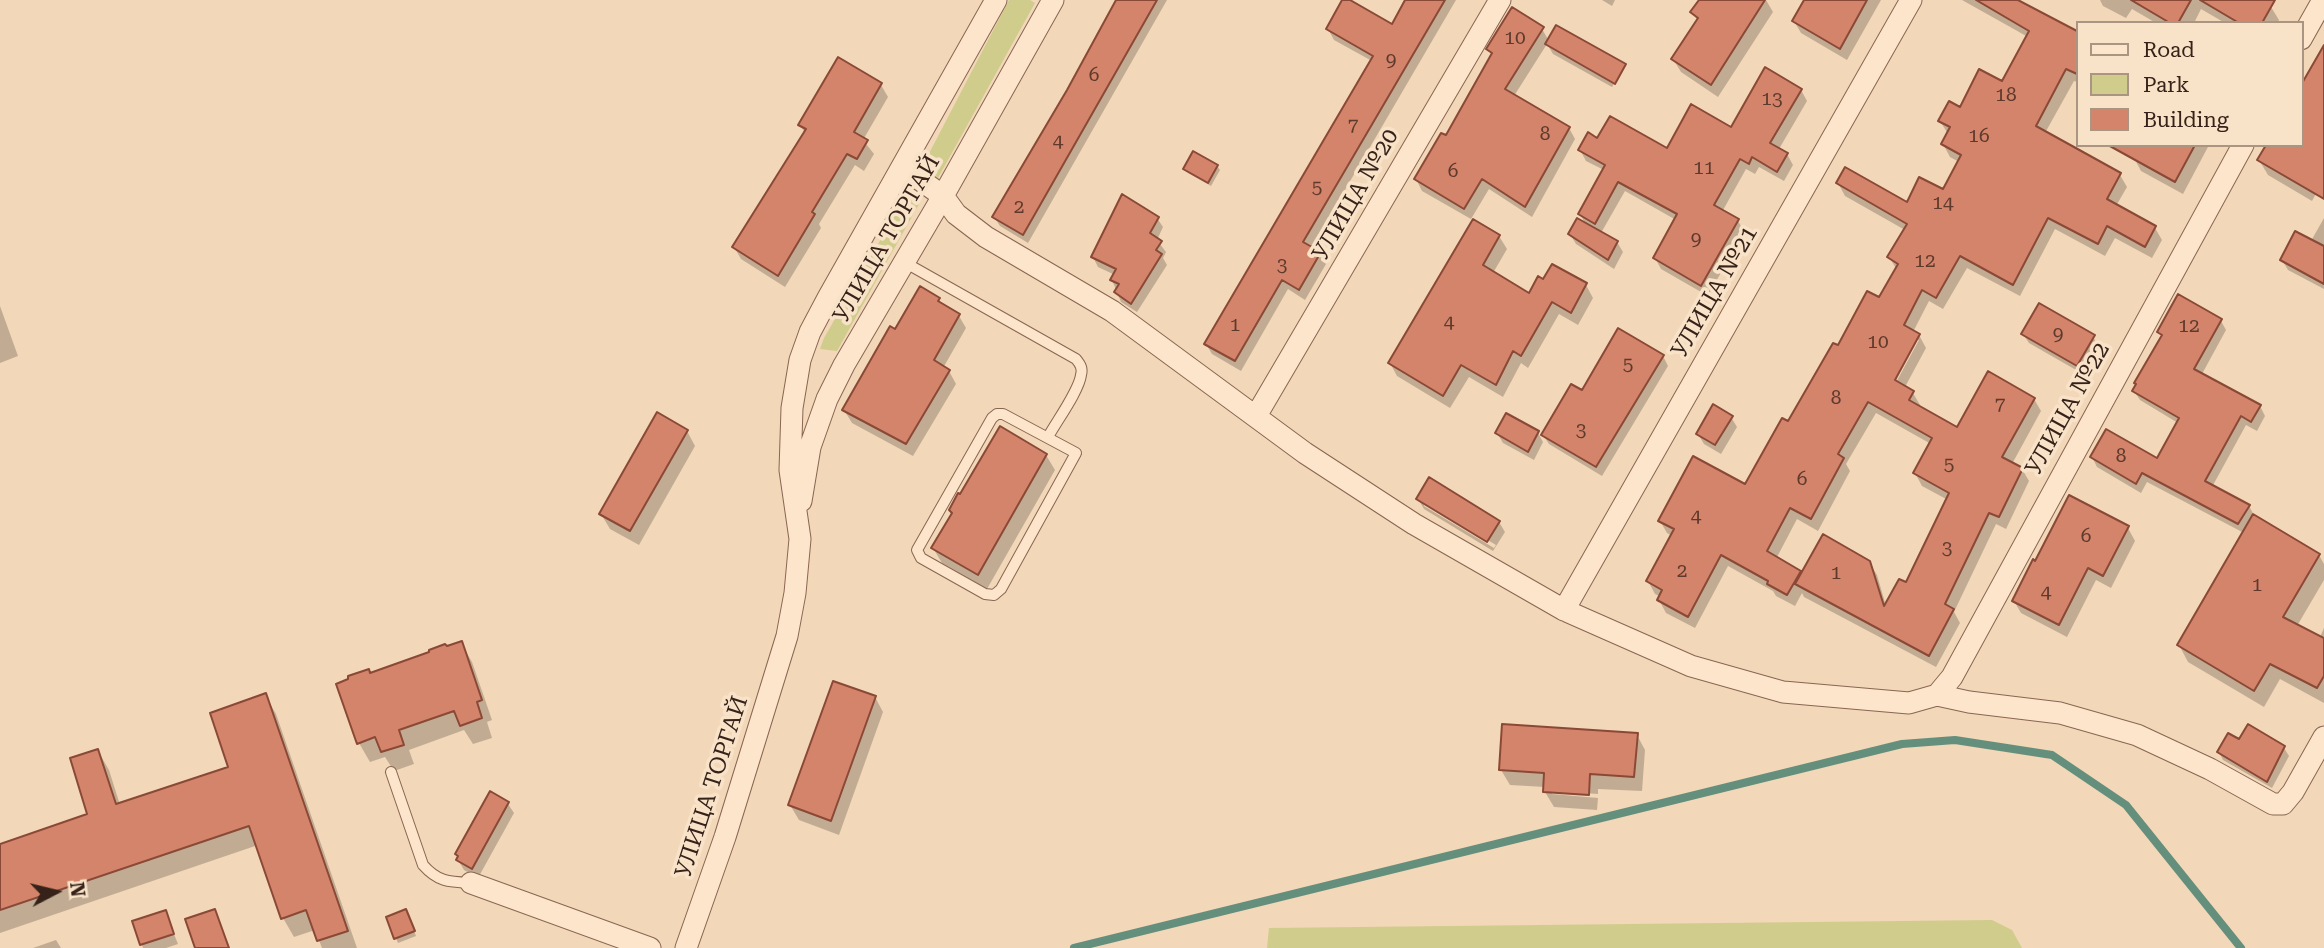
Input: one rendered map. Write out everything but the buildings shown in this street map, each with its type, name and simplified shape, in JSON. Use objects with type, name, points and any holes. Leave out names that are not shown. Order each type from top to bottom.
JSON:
[{"type":"street","name":"УЛИЦА ТОРГАЙ","points":[[799,517],[793,497],[790,449],[792,408],[800,360],[810,332],[996,0]]},
{"type":"street","name":"УЛИЦА ТОРГАЙ","points":[[687,948],[725,837],[787,636],[795,593],[800,539],[799,517],[810,447],[827,399],[1053,0]]},
{"type":"street","name":"УЛИЦА №20","points":[[1256,416],[1500,0]]},
{"type":"street","name":"УЛИЦА №21","points":[[1564,610],[1911,0]]},
{"type":"street","points":[[2303,35],[2323,0]]},
{"type":"street","name":"УЛИЦА №22","points":[[1937,695],[1952,677],[2242,147]]},
{"type":"street","points":[[902,167],[943,196],[956,214],[986,237],[1112,311],[1305,453],[1414,524],[1564,610],[1691,666],[1783,692],[1909,703],[1937,695],[1969,702],[2060,713],[2137,735],[2210,769],[2273,804],[2283,804],[2293,792],[2324,737]]},
{"type":"street","points":[[471,883],[649,948]]},
{"type":"lane","points":[[904,262],[960,291],[1076,359],[1082,373],[1079,383],[1048,438]]},
{"type":"lane","points":[[1003,414],[1048,438],[1076,453],[1001,589],[994,594],[985,594],[917,555],[924,536],[992,418],[1003,414]]},
{"type":"lane","points":[[391,772],[423,865],[434,877],[451,882],[471,883]]},
{"type":"green space","points":[[1009,0],[1030,0],[1035,3],[938,178],[923,165]]},
{"type":"green space","points":[[905,197],[919,204],[837,351],[820,349],[824,338]]},
{"type":"green space","points":[[1992,920],[2012,930],[2022,948],[1267,948],[1269,928]]},
{"type":"waterway","points":[[1074,948],[1902,744],[1955,740],[2052,755],[2126,805],[2241,948]]}]
